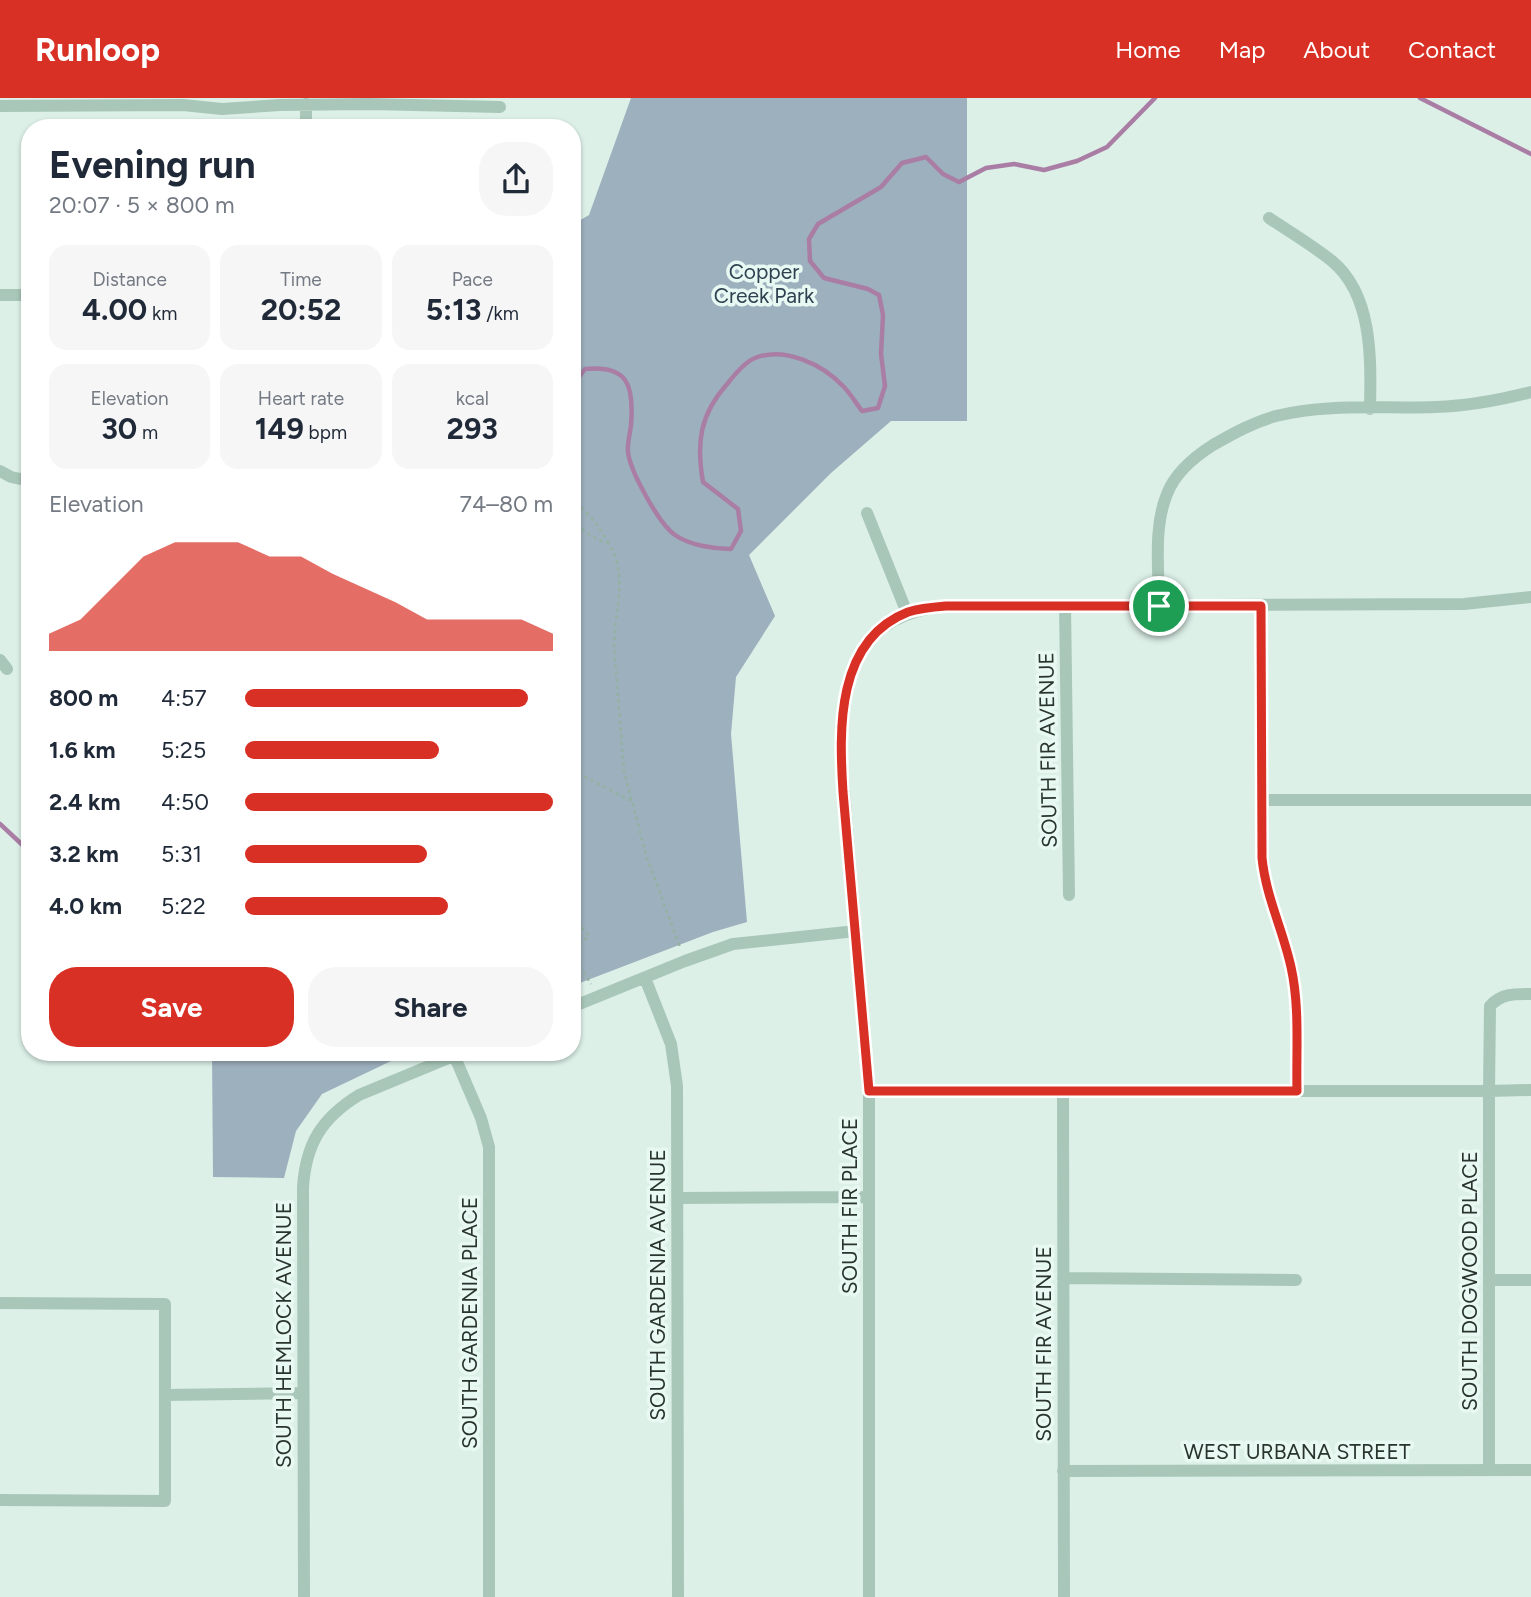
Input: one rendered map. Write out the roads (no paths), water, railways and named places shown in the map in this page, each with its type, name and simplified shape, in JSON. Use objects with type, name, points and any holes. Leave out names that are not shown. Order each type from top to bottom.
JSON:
[{"type":"street","points":[[0,106],[183,105],[222,108],[390,101],[500,107]]},
{"type":"street","points":[[306,104],[306,119]]},
{"type":"street","points":[[1269,218],[1334,262],[1352,283],[1367,328],[1370,409]]},
{"type":"street","points":[[0,295],[21,295]]},
{"type":"street","points":[[1159,606],[1159,531],[1162,507],[1175,478],[1186,465],[1228,436],[1274,417],[1312,411],[1478,404],[1531,392]]},
{"type":"street","points":[[0,471],[21,479]]},
{"type":"street","points":[[867,513],[907,612],[946,606],[1465,604],[1531,597]]},
{"type":"street","name":"SOUTH FIR AVENUE","points":[[1065,605],[1069,895]]},
{"type":"street","points":[[1261,606],[1261,800],[1264,877],[1288,952],[1294,982],[1297,1091]]},
{"type":"street","name":"SOUTH FIR PLACE","points":[[870,1597],[869,1091],[841,754],[844,701],[863,647],[891,622],[907,612]]},
{"type":"street","points":[[1261,800],[1531,800]]},
{"type":"street","points":[[581,1003],[733,944],[856,931]]},
{"type":"street","name":"SOUTH GARDENIA AVENUE","points":[[645,978],[665,1024],[677,1086],[678,1597]]},
{"type":"street","name":"SOUTH DOGWOOD PLACE","points":[[1489,1471],[1490,1006],[1497,998],[1511,994],[1531,994]]},
{"type":"street","name":"SOUTH HEMLOCK AVENUE","points":[[304,1597],[304,1169],[319,1129],[337,1110],[359,1095],[442,1061]]},
{"type":"street","name":"SOUTH GARDENIA PLACE","points":[[461,1061],[489,1147],[489,1597]]},
{"type":"street","points":[[869,1091],[1531,1090]]},
{"type":"street","name":"SOUTH FIR AVENUE","points":[[1063,1091],[1064,1597]]},
{"type":"street","points":[[678,1198],[869,1197]]},
{"type":"street","points":[[1063,1278],[1296,1280]]},
{"type":"street","points":[[1491,1280],[1531,1280]]},
{"type":"street","points":[[0,1303],[165,1304],[165,1501],[0,1500]]},
{"type":"street","points":[[165,1395],[303,1393]]},
{"type":"street","name":"WEST URBANA STREET","points":[[1063,1471],[1531,1471]]},
{"type":"waterway","points":[[581,374],[585,369],[600,369],[620,375],[626,381],[632,411],[628,449],[630,461],[640,484],[668,529],[675,535],[702,546],[731,549],[741,531],[738,509],[703,482],[700,441],[711,406],[737,372],[755,358],[779,354],[791,356],[814,365],[835,378],[862,411],[878,408],[885,386],[881,354],[883,315],[879,295],[868,289],[824,278],[810,261],[809,239],[818,224],[881,187],[902,163],[926,157],[943,174],[959,182],[986,168],[1014,164],[1044,170],[1077,161],[1107,147],[1155,98]]},
{"type":"waterway","points":[[1420,98],[1531,154]]},
{"type":"waterway","points":[[0,824],[21,844]]},
{"type":"park label","name":"Copper Creek Park","points":[[764,284]]}]
